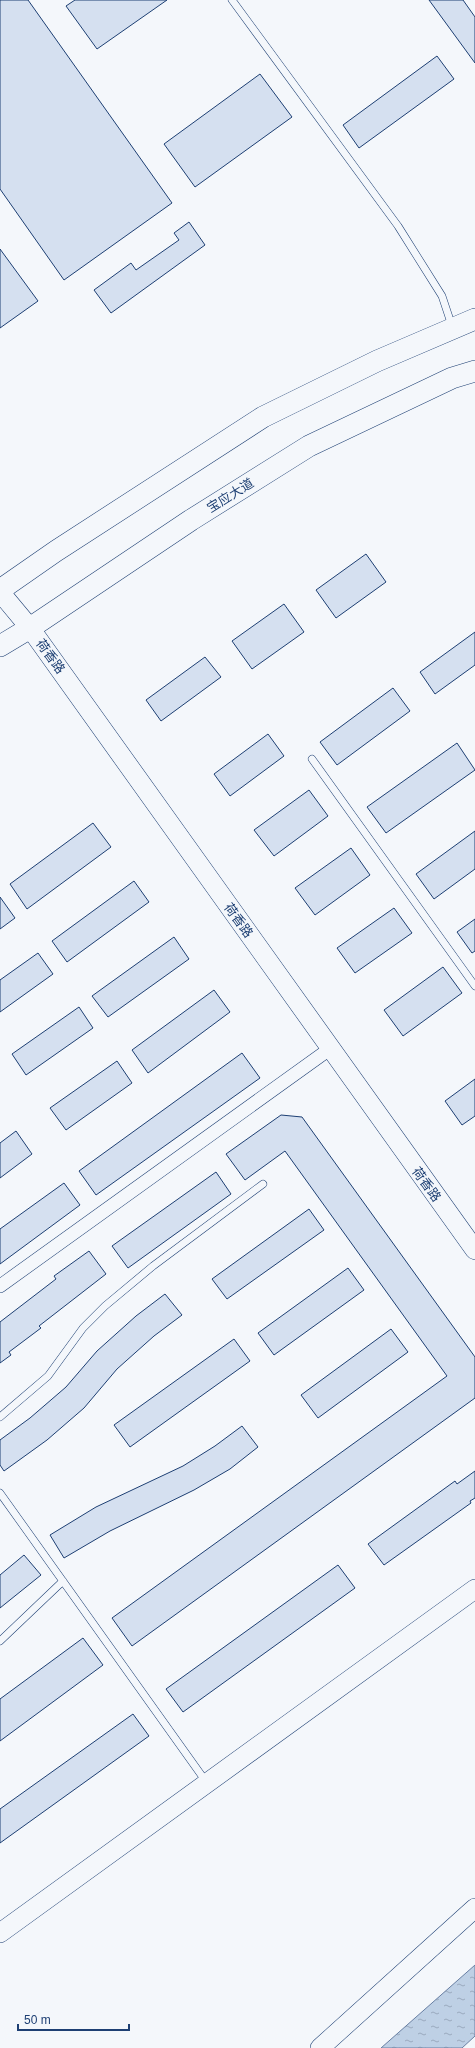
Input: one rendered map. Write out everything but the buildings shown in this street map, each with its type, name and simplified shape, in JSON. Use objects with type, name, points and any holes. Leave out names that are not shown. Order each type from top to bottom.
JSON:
[{"type":"main road","points":[[0,591],[56,551],[263,417],[377,361],[475,319]]},
{"type":"main road","name":"宝应大道","points":[[0,646],[30,628],[191,520],[309,446],[452,378],[475,371]]},
{"type":"street","name":"荷香路","points":[[0,591],[30,628],[475,1250]]},
{"type":"street","points":[[0,1286],[331,1048]]},
{"type":"street","points":[[0,1933],[475,1589]]},
{"type":"street","points":[[320,2048],[475,1908]]},
{"type":"lane","points":[[232,0],[398,226],[442,296],[453,328]]},
{"type":"lane","points":[[312,759],[475,986]]},
{"type":"lane","points":[[0,1417],[48,1376],[83,1328],[105,1306],[153,1266],[263,1184]]},
{"type":"lane","points":[[0,1493],[207,1783]]},
{"type":"lane","points":[[0,1641],[63,1581]]},
{"type":"water","points":[[475,1965],[475,2036],[462,2048],[381,2048]]}]
